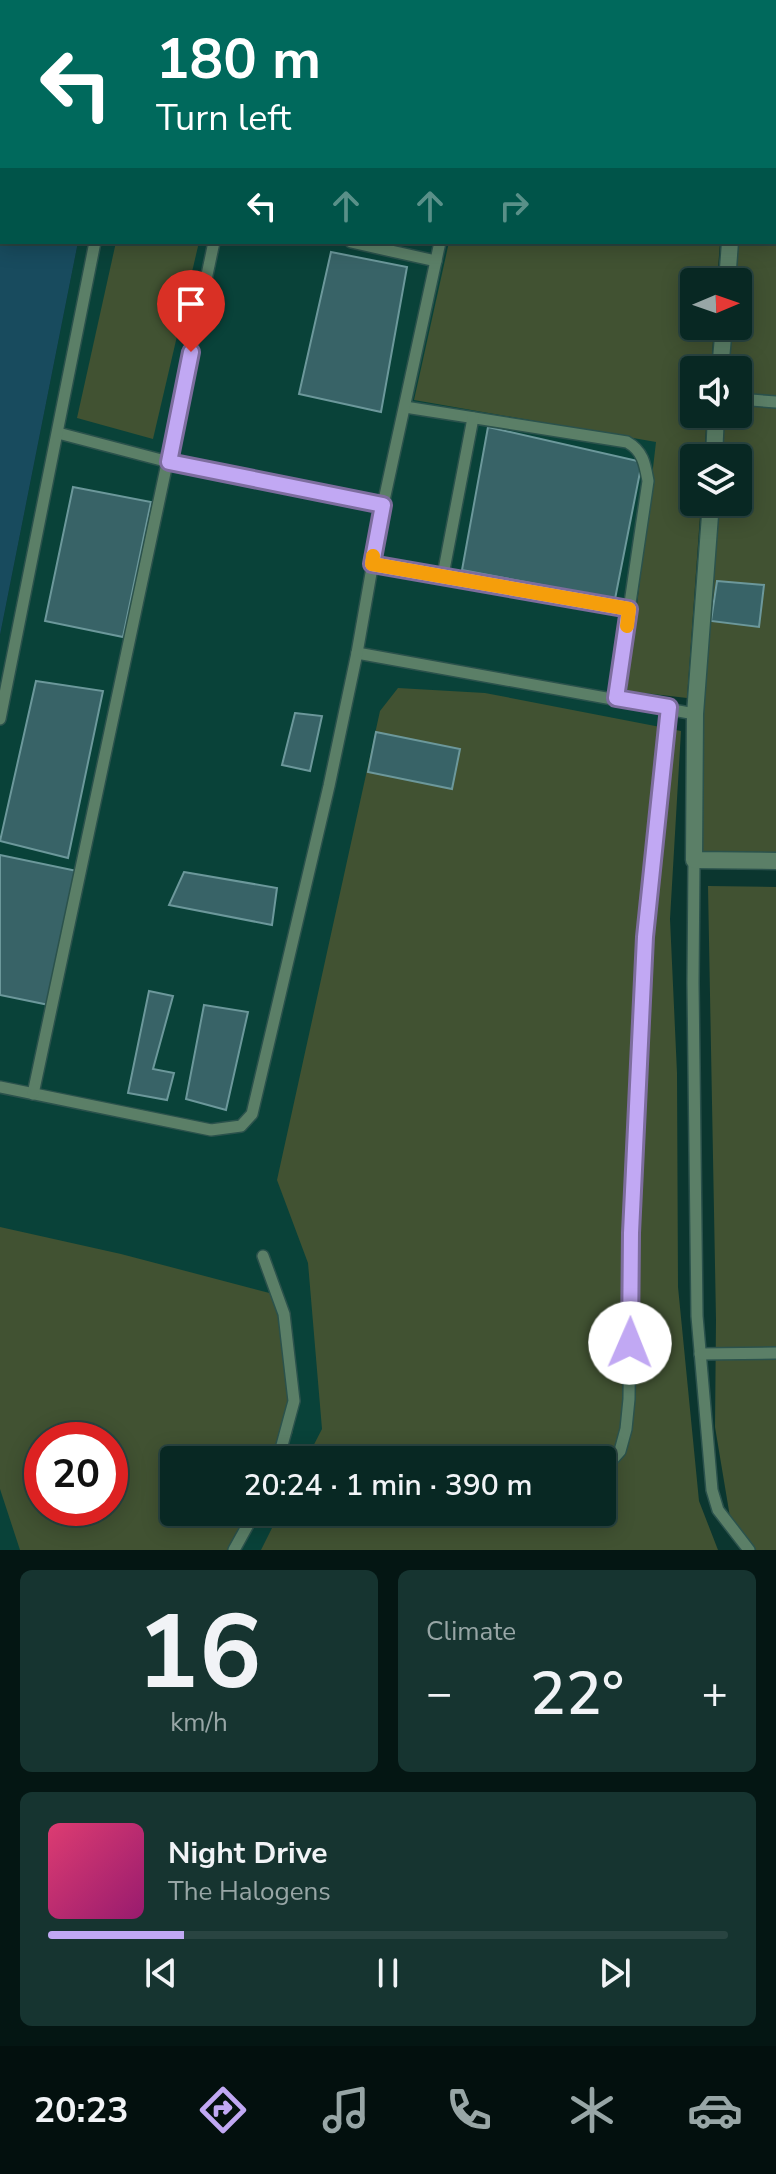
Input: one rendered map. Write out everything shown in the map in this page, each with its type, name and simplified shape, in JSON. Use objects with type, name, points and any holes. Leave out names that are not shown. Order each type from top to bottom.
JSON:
[{"type":"street","points":[[728,268],[730,244]]},
{"type":"street","points":[[710,516],[695,714],[694,860],[776,861]]},
{"type":"lane","points":[[0,719],[95,244]]},
{"type":"lane","points":[[33,1094],[214,244]]},
{"type":"lane","points":[[360,244],[436,261]]},
{"type":"lane","points":[[0,1087],[211,1130],[241,1126],[252,1114],[302,907],[357,653],[383,505],[440,244]]},
{"type":"lane","points":[[752,400],[776,402]]},
{"type":"lane","points":[[405,407],[627,442],[636,447],[642,456],[648,481],[616,698]]},
{"type":"lane","points":[[443,575],[473,418]]},
{"type":"lane","points":[[58,433],[169,462],[383,505]]},
{"type":"lane","points":[[372,564],[629,609]]},
{"type":"lane","points":[[357,653],[695,714]]},
{"type":"lane","points":[[616,1455],[626,1429],[629,1399],[631,1233],[645,937],[669,707]]},
{"type":"lane","points":[[694,860],[693,1028],[700,1354],[712,1490],[718,1510],[749,1550]]},
{"type":"lane","points":[[263,1256],[284,1314],[294,1401],[282,1446]]},
{"type":"lane","points":[[700,1354],[776,1353]]},
{"type":"lane","points":[[234,1550],[247,1526]]},
{"type":"shaded area","points":[[78,244],[689,244],[687,268],[680,268],[680,340],[683,340],[661,706],[657,886],[664,1550],[0,1550],[0,635]]},
{"type":"shaded area","points":[[116,244],[199,244],[153,439],[77,418]]},
{"type":"shaded area","points":[[449,244],[720,244],[718,268],[680,268],[680,340],[713,340],[712,356],[680,356],[680,428],[706,428],[705,444],[680,444],[680,516],[700,516],[687,698],[627,691],[656,442],[414,400]]},
{"type":"shaded area","points":[[728,244],[776,244],[776,861],[694,860],[710,516],[752,516],[752,444],[715,444],[715,428],[752,428],[752,356],[720,356],[721,340],[752,340],[752,268],[726,268]]},
{"type":"shaded area","points":[[398,688],[485,693],[681,731],[670,919],[677,1073],[678,1287],[699,1501],[718,1550],[261,1550],[273,1526],[616,1526],[616,1446],[313,1446],[322,1429],[308,1263],[277,1180],[380,711]]},
{"type":"shaded area","points":[[708,886],[776,887],[776,1550],[749,1550],[732,1529],[715,1427]]},
{"type":"shaded area","points":[[0,1227],[121,1254],[281,1296],[294,1383],[293,1432],[287,1446],[160,1446],[160,1526],[247,1526],[234,1550],[20,1550],[0,1489]]},
{"type":"water","points":[[0,244],[78,244],[0,635]]},
{"type":"building","points":[[331,252],[407,267],[381,412],[299,394]]},
{"type":"building","points":[[488,427],[642,462],[615,599],[462,570]]},
{"type":"building","points":[[73,487],[151,502],[123,637],[45,621]]},
{"type":"building","points":[[717,581],[764,585],[759,627],[711,621]]},
{"type":"building","points":[[36,681],[103,691],[68,858],[0,841]]},
{"type":"building","points":[[295,713],[322,716],[310,771],[282,765]]},
{"type":"building","points":[[376,732],[460,749],[452,789],[368,772]]},
{"type":"building","points":[[0,855],[77,871],[49,1005],[0,995]]},
{"type":"building","points":[[184,872],[277,888],[272,925],[169,905]]},
{"type":"building","points":[[149,991],[173,996],[153,1069],[174,1073],[167,1100],[128,1093]]},
{"type":"building","points":[[204,1005],[248,1012],[226,1110],[186,1099]]},
{"type":"slow traffic","points":[[373,556],[372,564],[629,609],[627,626]]},
{"type":"route","points":[[191,352],[169,462],[383,505],[372,564],[629,609],[616,698],[669,707],[645,937],[631,1233],[630,1343]]}]
